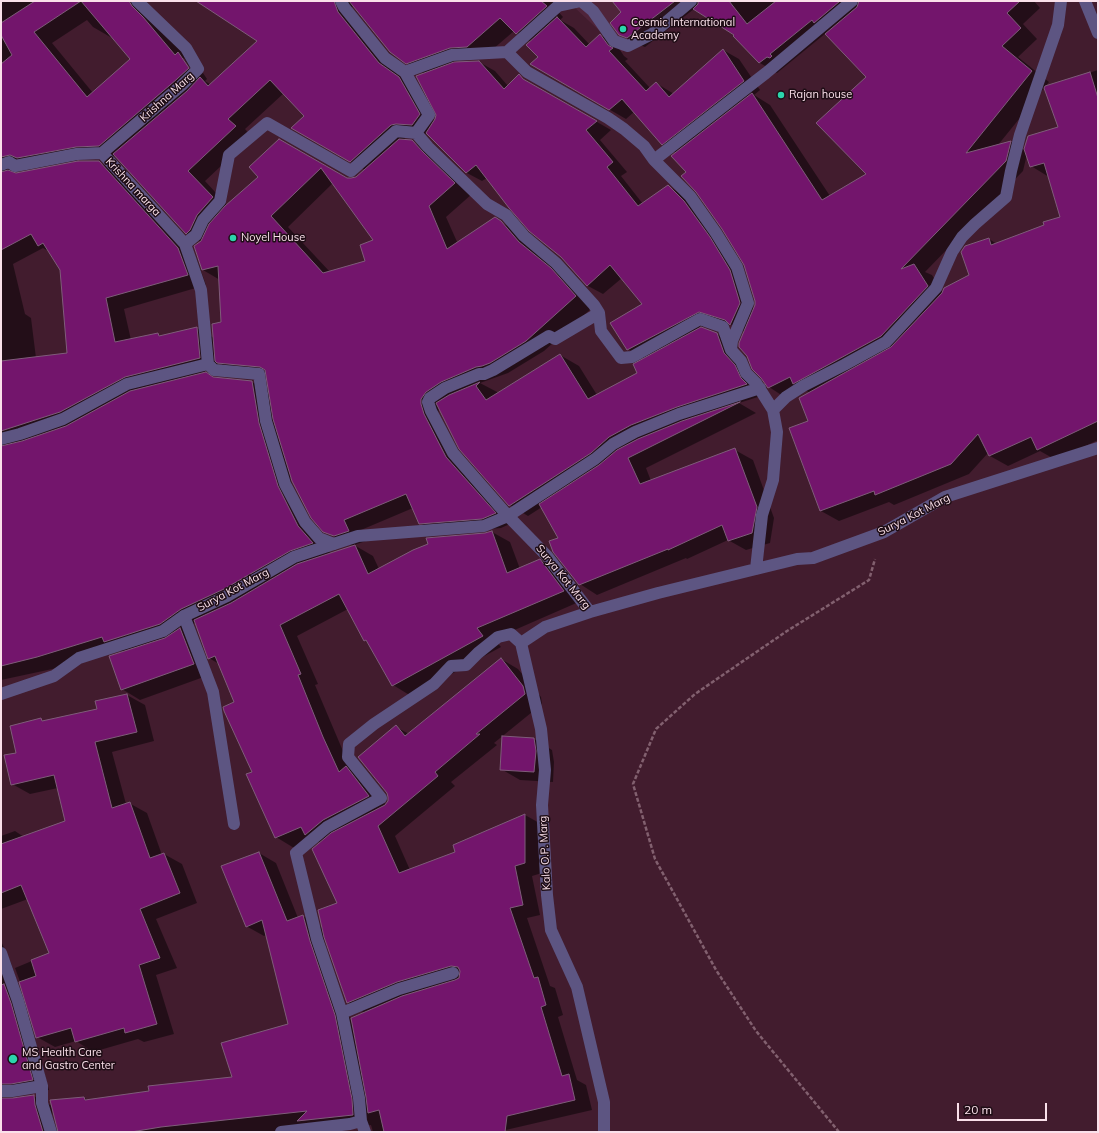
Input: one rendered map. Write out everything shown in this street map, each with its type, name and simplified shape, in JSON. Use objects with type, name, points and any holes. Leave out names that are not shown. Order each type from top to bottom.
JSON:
[{"type":"street","name":"Krishna Marg","points":[[102,154],[182,85],[198,69],[186,48],[137,1]]},
{"type":"street","points":[[405,72],[452,55],[507,52],[558,6],[581,1],[593,11],[614,41],[628,46],[652,34],[691,1]]},
{"type":"street","points":[[654,160],[766,73],[852,1]]},
{"type":"street","points":[[773,410],[786,398],[803,386],[886,342],[936,288],[952,252],[962,238],[975,224],[1006,197],[1020,135],[1058,25],[1061,1]]},
{"type":"street","points":[[1085,1],[1098,33]]},
{"type":"street","points":[[346,3],[385,58],[405,72],[429,115],[416,133]]},
{"type":"street","points":[[507,52],[527,72],[608,118],[624,129],[644,146],[654,160],[690,196],[716,233],[737,267],[748,303],[732,341],[731,350]]},
{"type":"street","points":[[185,244],[196,235],[203,220],[220,201],[229,155],[267,123],[351,171],[396,131],[416,133],[428,147],[487,204],[506,215],[524,236],[556,263],[594,305],[599,313],[601,331],[621,358],[632,356],[700,319],[723,327],[731,350],[741,361],[746,373],[756,382],[773,410],[777,432],[773,480],[762,515],[756,569]]},
{"type":"street","name":"Krishna marga","points":[[1,165],[9,162],[16,166],[77,154],[102,154],[185,244],[201,290],[208,364]]},
{"type":"street","points":[[599,313],[555,339],[549,336],[493,370],[484,374],[478,374],[445,388],[430,398],[428,402],[431,411],[453,453],[508,516],[595,459],[613,444],[635,432],[679,414],[760,388]]},
{"type":"street","points":[[1,439],[63,419],[127,384],[208,364],[214,370],[260,374],[266,421],[285,484],[306,522],[319,538],[334,544]]},
{"type":"street","name":"Surya Kot Marg","points":[[1,694],[54,676],[79,658],[163,631],[184,616],[227,596],[294,557],[358,536],[484,526],[508,516],[548,556],[590,612],[658,593],[797,559],[813,558],[884,532],[945,497],[1098,448]]},
{"type":"street","points":[[281,1132],[350,1124],[363,1126],[342,1013],[317,939],[296,853],[327,827],[381,798],[348,757],[349,744],[374,724],[434,684],[451,666],[466,665],[498,637],[511,634],[521,643],[545,627],[590,612]]},
{"type":"street","points":[[184,616],[213,692],[234,824]]},
{"type":"street","name":"Kalo O.P. Marg","points":[[521,643],[541,729],[546,770],[542,805],[547,895],[551,930],[577,987],[604,1102],[604,1132]]},
{"type":"street","points":[[2,959],[18,1000],[42,1086],[42,1103],[51,1132]]},
{"type":"street","points":[[342,1013],[399,989],[453,973]]},
{"type":"street","points":[[1,1091],[12,1091],[42,1086]]},
{"type":"path","points":[[839,1132],[756,1031],[716,970],[655,859],[633,784],[656,729],[696,694],[787,631],[869,580],[884,532]]},
{"type":"shaded area","name":"Cosmic International Academy","points":[[570,1],[684,1],[622,52],[573,6]]},
{"type":"building","points":[[35,1],[81,1],[129,1],[175,55],[178,52],[189,68],[99,146],[76,147],[17,158],[10,155],[1,157],[1,64],[12,55],[1,35],[1,23]],"holes":[[[81,1],[130,59],[87,97],[34,32]]]},
{"type":"building","points":[[196,1],[334,1],[338,12],[379,63],[399,77],[420,114],[412,125],[391,125],[350,162],[291,128],[304,116],[270,80],[228,119],[236,126],[188,171],[213,197],[197,215],[190,230],[186,234],[113,154],[187,91],[200,77],[208,86],[257,41]]},
{"type":"building","points":[[349,1],[541,1],[547,6],[516,34],[500,18],[467,47],[450,48],[406,64],[390,52]]},
{"type":"building","points":[[612,1],[675,1],[627,38],[619,35],[610,23],[621,12]]},
{"type":"building","points":[[698,1],[729,1],[747,24],[776,1],[840,1],[814,23],[812,20],[770,54],[772,56],[770,58],[767,57],[759,63],[733,36],[734,35],[693,9],[698,4]]},
{"type":"building","points":[[859,1],[1020,1],[1007,13],[1021,28],[1002,46],[1032,71],[966,153],[1011,141],[1006,161],[901,269],[914,264],[928,286],[881,336],[793,384],[790,377],[768,388],[752,369],[747,356],[739,347],[739,343],[755,305],[744,265],[722,229],[696,192],[681,176],[686,172],[671,156],[752,93],[822,200],[866,174],[816,123],[866,77],[825,34],[857,7]]},
{"type":"building","points":[[557,17],[586,47],[600,34],[608,45],[613,48],[609,51],[646,91],[656,82],[669,97],[723,49],[744,81],[662,145],[622,99],[609,110],[530,64],[538,57],[526,45]]},
{"type":"building","points":[[479,61],[504,89],[519,74],[523,79],[597,121],[586,130],[613,162],[607,167],[638,206],[668,185],[684,201],[710,237],[730,270],[740,303],[730,325],[725,320],[699,312],[627,350],[610,323],[642,304],[610,265],[587,286],[561,257],[529,231],[476,165],[466,173],[426,133],[436,115],[416,76],[454,62]]},
{"type":"building","points":[[1090,72],[1098,98],[1098,421],[1037,450],[1031,437],[989,456],[978,434],[951,464],[875,495],[874,491],[820,511],[789,428],[808,421],[799,398],[891,347],[942,293],[944,288],[969,275],[961,252],[965,246],[989,238],[991,245],[1044,225],[1043,222],[1060,217],[1044,163],[1030,167],[1024,149],[1028,136],[1058,127],[1044,88],[1045,86]]},
{"type":"building","points":[[279,139],[347,178],[351,178],[356,177],[399,139],[412,140],[455,183],[429,206],[447,249],[495,217],[501,221],[519,242],[551,268],[576,296],[526,341],[490,363],[476,367],[441,382],[426,392],[421,399],[424,414],[446,457],[496,513],[482,519],[419,524],[406,494],[344,520],[349,531],[334,536],[323,532],[311,518],[292,481],[273,419],[265,370],[260,367],[217,363],[215,361],[212,324],[221,322],[218,266],[202,270],[194,246],[201,241],[209,224],[225,206],[258,177],[249,167]],"holes":[[[321,168],[373,240],[360,245],[365,261],[323,273],[271,216]]]},
{"type":"building","points":[[78,161],[99,161],[178,248],[188,275],[106,298],[115,342],[158,333],[159,336],[197,327],[200,358],[125,377],[60,412],[1,431],[1,361],[67,353],[60,270],[43,243],[38,246],[31,234],[1,250],[1,172],[8,170],[16,173]]},
{"type":"building","points":[[701,327],[717,333],[724,353],[735,365],[741,378],[747,384],[677,407],[631,425],[609,437],[591,453],[509,506],[459,449],[436,403],[449,395],[480,382],[476,386],[486,400],[560,354],[588,399],[637,373],[633,364]]},
{"type":"building","points":[[206,372],[213,377],[252,381],[259,423],[278,486],[298,526],[313,543],[290,551],[224,589],[181,609],[160,624],[104,642],[102,637],[37,657],[1,666],[1,446],[22,441],[66,426],[130,391]]},
{"type":"building","points":[[740,402],[628,458],[640,484],[735,448],[757,507],[752,533],[728,541],[722,525],[668,550],[579,585],[553,552],[549,541],[558,538],[539,504],[599,465],[617,450],[638,439],[682,421]]},
{"type":"building","points":[[492,531],[507,573],[540,559],[564,591],[477,628],[483,636],[392,686],[366,640],[364,641],[339,594],[280,625],[301,674],[298,675],[339,772],[346,766],[369,796],[323,820],[305,835],[301,827],[275,838],[246,774],[252,772],[224,711],[223,707],[234,702],[215,656],[208,659],[194,620],[231,603],[297,564],[355,545],[368,574],[413,550],[428,544],[426,538],[485,533]]},
{"type":"building","points":[[180,628],[194,664],[121,690],[109,656],[165,638]]},
{"type":"building","points":[[501,658],[523,686],[525,694],[476,734],[480,734],[435,772],[438,776],[378,826],[399,873],[455,852],[453,845],[525,814],[525,863],[515,866],[523,905],[510,908],[534,978],[538,977],[546,1005],[541,1007],[562,1076],[569,1074],[575,1100],[507,1116],[505,1132],[384,1132],[379,1110],[368,1113],[351,1018],[402,996],[455,980],[459,978],[460,971],[458,967],[451,966],[397,982],[347,1003],[324,937],[318,910],[337,903],[312,849],[331,833],[385,805],[388,801],[387,793],[358,757],[396,725],[405,736]]},
{"type":"building","points":[[127,694],[137,732],[95,742],[112,808],[130,802],[150,858],[164,853],[180,893],[140,909],[160,958],[139,965],[157,1024],[125,1033],[124,1028],[75,1042],[71,1028],[36,1038],[19,982],[36,976],[31,960],[49,953],[21,885],[1,893],[1,844],[65,821],[54,775],[11,785],[4,755],[16,753],[10,726],[41,718],[42,721],[97,709],[95,701]]},
{"type":"building","points":[[502,736],[534,738],[536,751],[534,772],[500,770]]},
{"type":"building","points":[[259,852],[287,921],[303,915],[310,941],[335,1015],[352,1099],[353,1115],[297,1121],[307,1111],[161,1127],[131,1132],[58,1132],[50,1100],[84,1097],[85,1100],[149,1091],[148,1086],[232,1077],[221,1043],[288,1024],[262,920],[246,927],[221,866]]},
{"type":"building","points":[[4,984],[11,1003],[33,1080],[11,1084],[1,1084],[1,985]]},
{"type":"building","points":[[34,1095],[35,1105],[43,1132],[1,1132],[1,1098]]},
{"type":"place","name":"Cosmic International Academy","points":[[623,29]]},
{"type":"place","name":"Rajan house","points":[[781,95]]},
{"type":"place","name":"Noyel House","points":[[233,238]]},
{"type":"place","name":"MS Health Care and Gastro Center","points":[[13,1059]]}]
